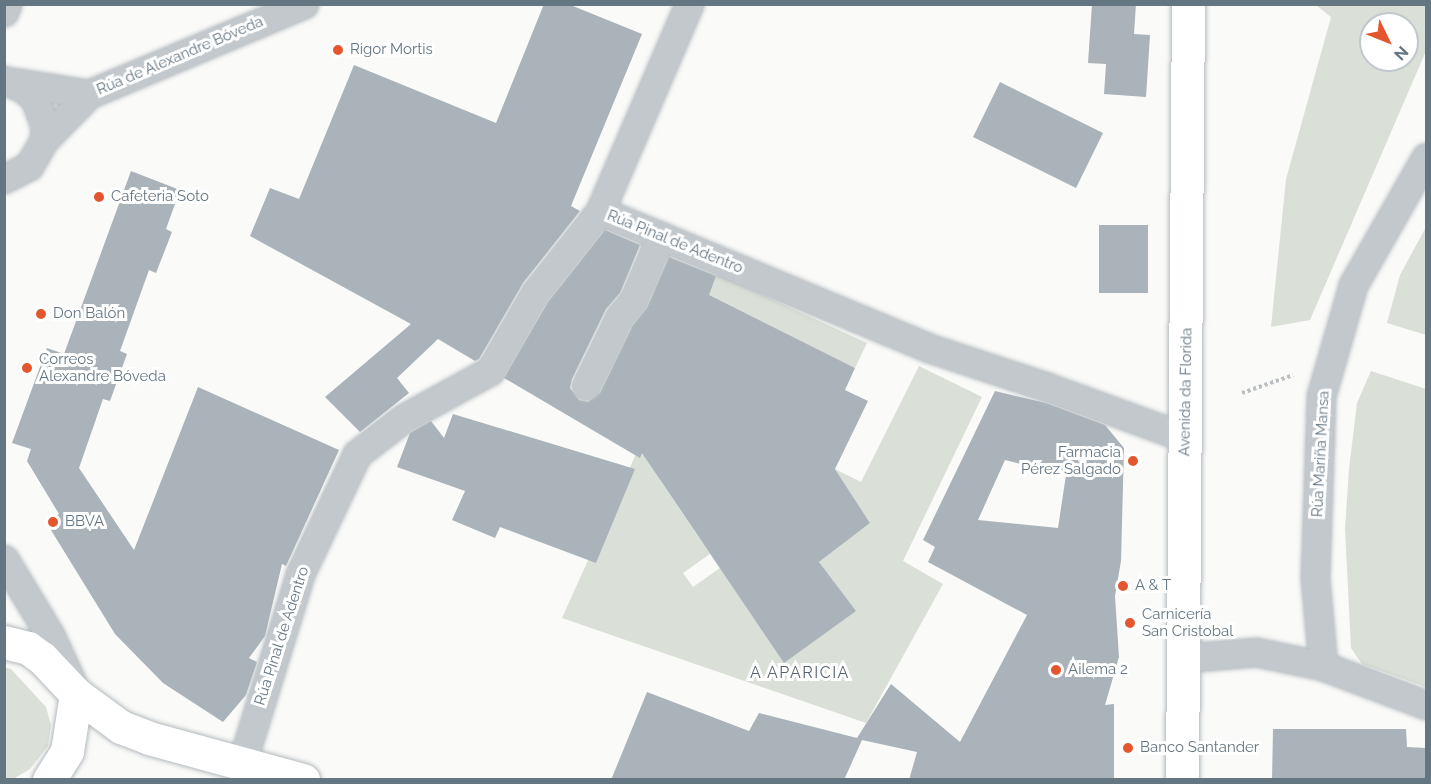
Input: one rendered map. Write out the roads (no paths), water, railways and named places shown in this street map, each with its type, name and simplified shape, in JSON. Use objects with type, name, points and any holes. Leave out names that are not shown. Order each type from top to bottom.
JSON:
[{"type":"main road","name":"Avenida da Florida","points":[[1182,780],[1188,4]]},
{"type":"main road","points":[[4,642],[27,648],[42,658],[76,694],[121,727],[149,738],[303,780]]},
{"type":"main road","points":[[49,780],[68,751],[76,694]]},
{"type":"street","points":[[4,12],[7,4]]},
{"type":"street","name":"Rúa de Alexandre Bóveda","points":[[9,183],[29,166],[44,140],[89,94],[304,4]]},
{"type":"street","points":[[600,211],[689,4]]},
{"type":"street","points":[[8,81],[24,89],[42,111],[44,140]]},
{"type":"street","name":"Rúa de Alexandre Bóveda","points":[[8,81],[89,94]]},
{"type":"street","name":"Rúa Mariña Mansa","points":[[1323,666],[1315,567],[1321,396],[1353,285],[1426,157]]},
{"type":"street","name":"Rúa Pinal de Adentro","points":[[242,763],[300,574],[357,454],[404,418],[490,371],[535,292],[600,211],[929,348],[1047,387],[1186,438]]},
{"type":"street","points":[[586,386],[620,316],[633,301],[661,236]]},
{"type":"street","points":[[4,559],[50,635],[76,694]]},
{"type":"street","points":[[1184,657],[1256,652],[1323,666],[1426,705]]},
{"type":"place","name":"Rigor Mortis","points":[[338,50]]},
{"type":"place","name":"Cafeteria Soto","points":[[99,197]]},
{"type":"place","name":"Don Balón","points":[[41,314]]},
{"type":"place","name":"Correos Alexandre Bóveda","points":[[27,368]]},
{"type":"place","name":"Farmacia Pérez Salgado","points":[[1133,461]]},
{"type":"place","name":"BBVA","points":[[53,522]]},
{"type":"place","name":"A & T","points":[[1123,586]]},
{"type":"place","name":"Carnicería San Cristobal","points":[[1130,623]]},
{"type":"place","name":"Ailema 2","points":[[1056,670]]},
{"type":"place","name":"Banco Santander","points":[[1128,748]]},
{"type":"district","name":"A APARICIA","points":[[800,673]]}]
